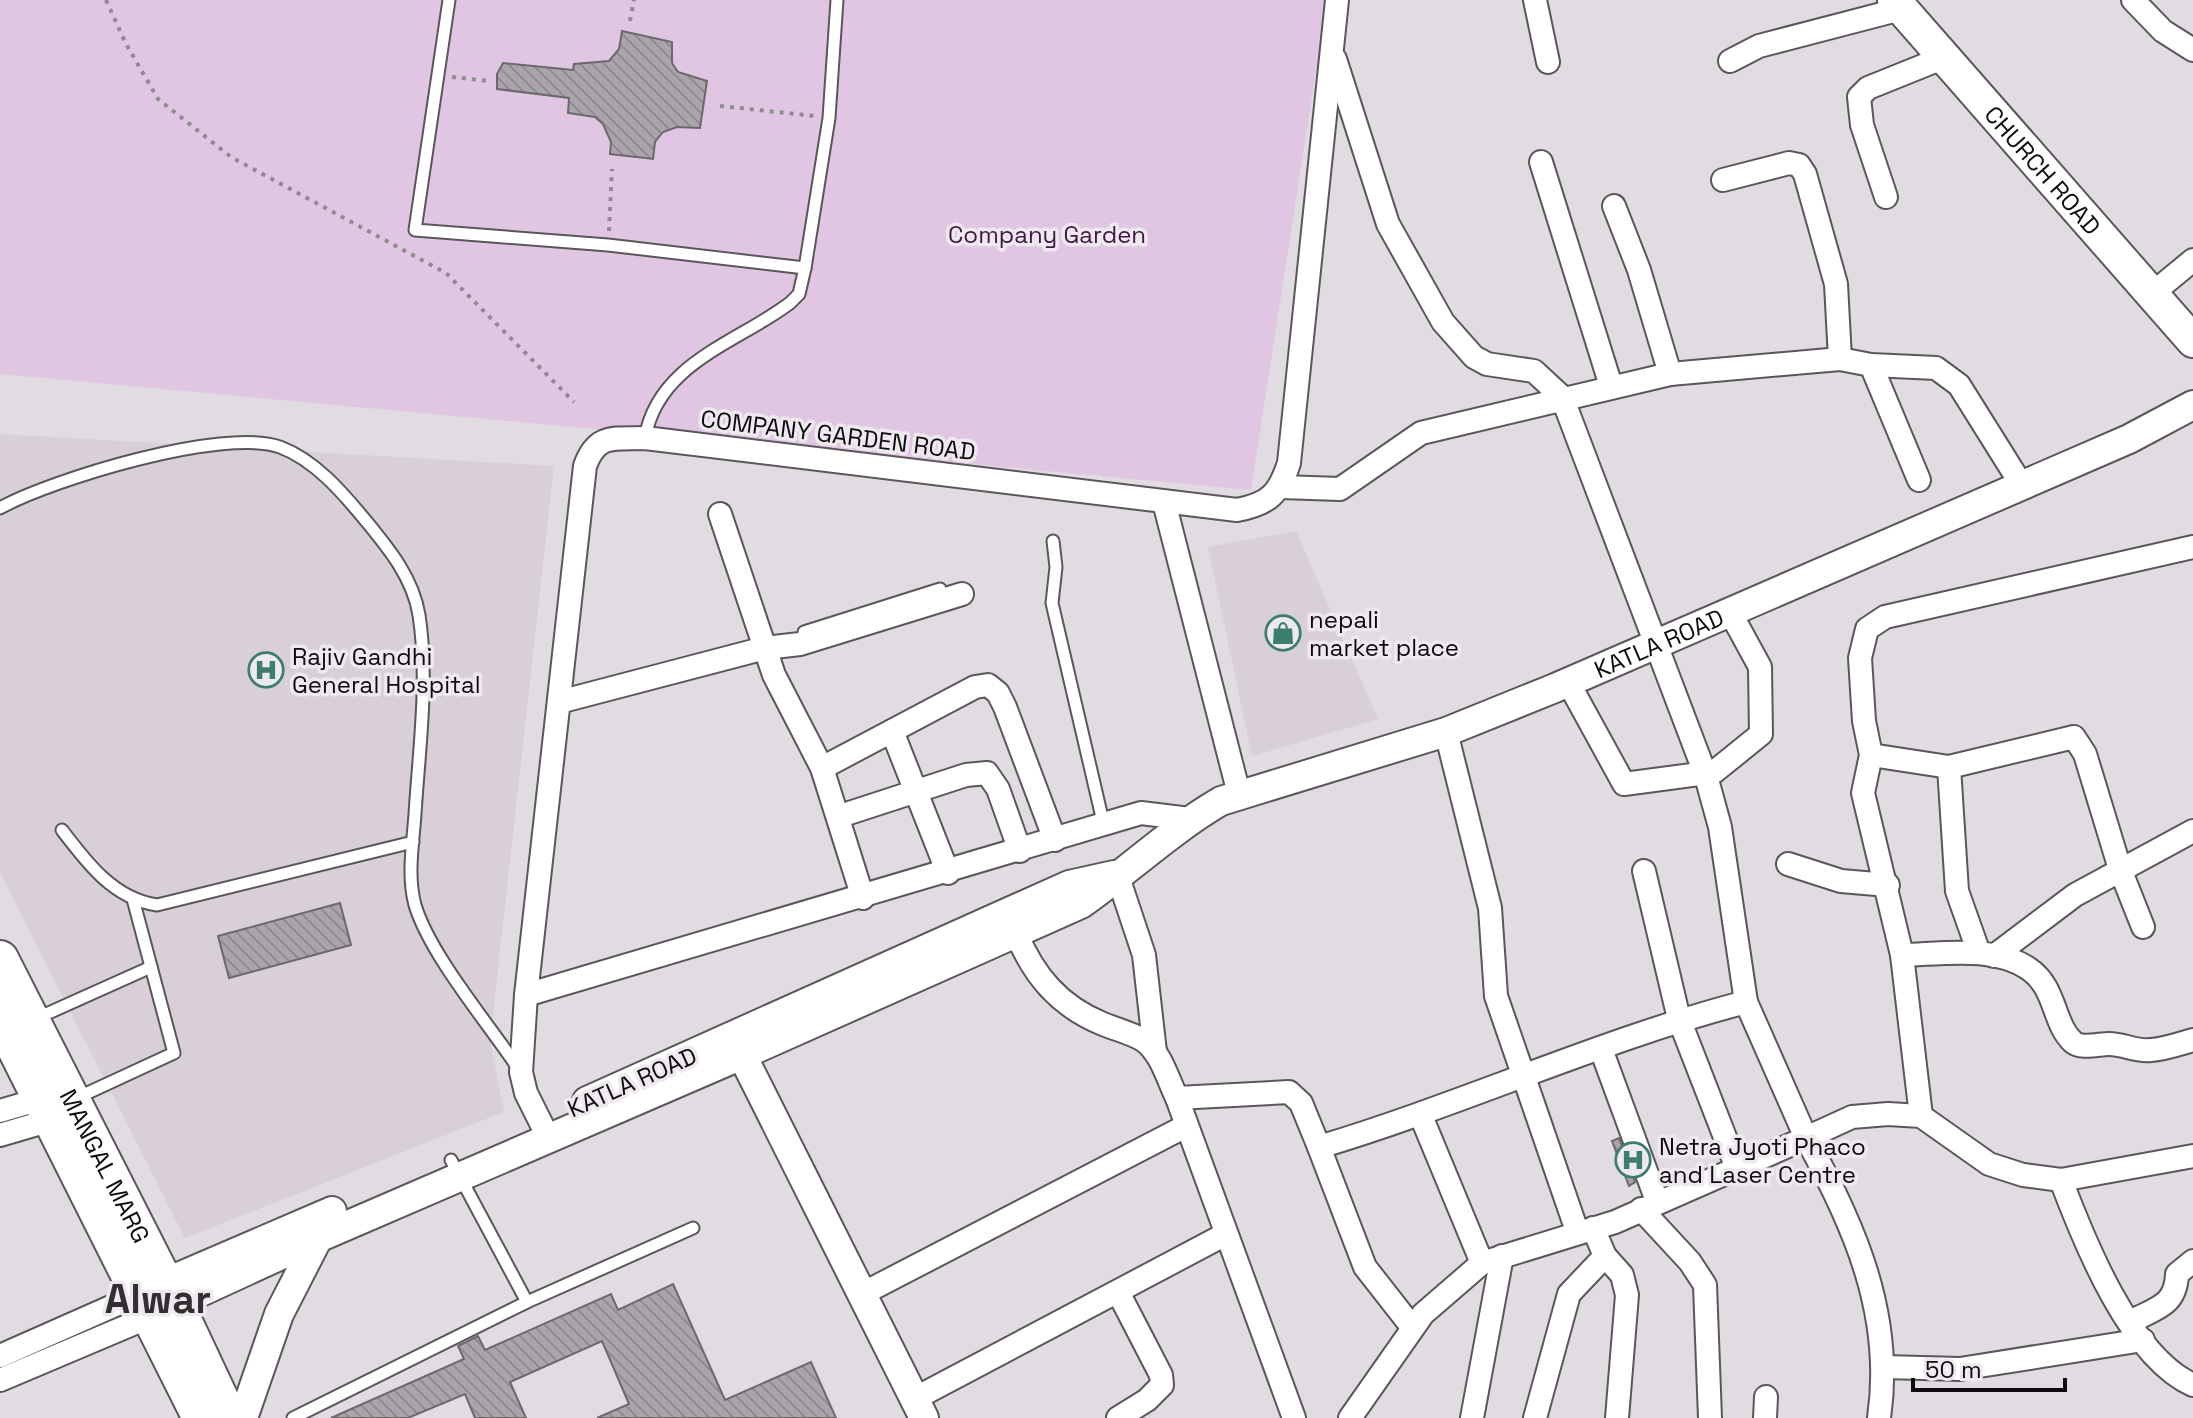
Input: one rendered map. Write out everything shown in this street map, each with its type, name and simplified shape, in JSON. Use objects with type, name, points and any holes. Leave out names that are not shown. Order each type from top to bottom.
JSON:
[{"type":"main road","name":"CHURCH ROAD","points":[[1898,4],[2193,341]]},
{"type":"main road","name":"MANGAL MARG","points":[[0,959],[46,1109],[229,1418]]},
{"type":"main road","name":"MANGAL MARG","points":[[16,1019],[157,1299],[201,1418]]},
{"type":"street","points":[[1337,0],[1289,463],[1281,487],[1340,489],[1421,433],[1562,397],[1670,374],[1840,359],[1871,365],[1936,368],[1947,373],[1959,385],[2021,484]]},
{"type":"street","points":[[1535,0],[1548,62]]},
{"type":"street","points":[[2133,0],[2163,31],[2193,50]]},
{"type":"street","points":[[1730,61],[1759,46],[1898,4]]},
{"type":"street","points":[[1332,50],[1378,201],[1412,271],[1443,322],[1474,357],[1487,364],[1534,371],[1562,397],[1705,773],[1720,827],[1746,1002],[1806,1138],[1837,1197],[1867,1272],[1882,1330],[1879,1418]]},
{"type":"street","points":[[1886,197],[1862,125],[1859,97],[1868,88],[1945,57]]},
{"type":"street","points":[[1541,162],[1611,386]]},
{"type":"street","points":[[1723,180],[1789,163],[1799,165],[1805,174],[1836,284],[1840,359]]},
{"type":"street","points":[[1614,206],[1639,270],[1670,374]]},
{"type":"street","points":[[2153,293],[2193,260]]},
{"type":"street","points":[[1871,365],[1919,480]]},
{"type":"street","name":"KATLA ROAD","points":[[980,937],[1016,933],[1081,904],[1190,819],[1239,794],[1446,732],[2129,439],[2193,405]]},
{"type":"street","name":"COMPANY GARDEN ROAD","points":[[545,1130],[526,1093],[521,1072],[526,995],[585,466],[592,448],[606,439],[645,438],[1237,510],[1271,500],[1281,487]]},
{"type":"street","points":[[1164,502],[1239,794]]},
{"type":"street","points":[[720,514],[774,675],[822,768],[840,816],[863,898]]},
{"type":"street","points":[[1921,1116],[1902,955],[1888,885],[1863,793],[1871,755],[1864,721],[1860,658],[1862,642],[1874,622],[2193,547]]},
{"type":"street","points":[[559,702],[765,648],[800,644],[951,592]]},
{"type":"street","points":[[1568,682],[1624,784],[1714,772],[1761,734],[1760,667],[1730,612]]},
{"type":"street","points":[[822,768],[975,687],[988,685],[998,693],[1005,707],[1055,840]]},
{"type":"street","points":[[892,731],[948,873]]},
{"type":"street","points":[[1446,732],[1490,908],[1496,996],[1585,1230],[1622,1275],[1627,1295],[1617,1418]]},
{"type":"street","points":[[1871,755],[1949,767],[2074,737],[2094,780],[2120,869],[2143,927]]},
{"type":"street","points":[[1949,767],[1957,891],[1986,954]]},
{"type":"street","points":[[840,816],[978,772],[987,773],[998,789],[1020,851]]},
{"type":"street","points":[[526,995],[948,873],[1141,813],[1190,819]]},
{"type":"street","points":[[1986,954],[2120,869],[2193,831]]},
{"type":"street","points":[[1788,864],[1841,881],[1888,885]]},
{"type":"street","points":[[1644,871],[1679,1019],[1737,1168]]},
{"type":"street","points":[[1121,875],[1144,955],[1155,1052],[1177,1098],[1184,1127],[1294,1418]]},
{"type":"street","name":"KATLA ROAD","points":[[157,1299],[728,1054],[980,937],[1069,885],[1121,875]]},
{"type":"street","points":[[1016,933],[1037,974],[1062,1002],[1082,1015],[1143,1040],[1155,1052]]},
{"type":"street","points":[[1902,955],[1986,954],[2029,968],[2047,988],[2065,1028],[2073,1041],[2080,1045],[2113,1044],[2137,1051],[2193,1040]]},
{"type":"street","points":[[1319,1147],[1421,1116],[1523,1073],[1601,1049],[1679,1019],[1746,1002]]},
{"type":"street","points":[[1601,1049],[1649,1205],[1705,1285],[1710,1418]]},
{"type":"street","points":[[728,1054],[862,1294],[919,1408],[1118,1292],[1224,1235]]},
{"type":"street","points":[[1177,1098],[1289,1092],[1301,1103],[1365,1267],[1412,1327]]},
{"type":"street","points":[[0,1111],[46,1109]]},
{"type":"street","points":[[0,1135],[46,1109]]},
{"type":"street","points":[[1350,1418],[1412,1327],[1452,1286],[1492,1260],[1585,1230],[1649,1205],[1852,1117],[1888,1114],[1921,1116],[1989,1164],[2023,1175],[2061,1180],[2193,1156]]},
{"type":"street","points":[[1421,1116],[1492,1260],[1472,1418]]},
{"type":"street","points":[[862,1294],[1184,1127]]},
{"type":"street","name":"KATLA ROAD","points":[[157,1299],[318,1238],[455,1169]]},
{"type":"street","points":[[2061,1180],[2091,1254],[2130,1322],[2165,1366],[2193,1385]]},
{"type":"street","points":[[243,1418],[279,1314],[318,1238]]},
{"type":"street","points":[[1535,1418],[1569,1294],[1605,1256]]},
{"type":"street","points":[[2130,1322],[2168,1302],[2177,1290],[2177,1274],[2182,1266],[2193,1261]]},
{"type":"street","points":[[1118,1292],[1161,1375],[1162,1385],[1147,1400],[1118,1418]]},
{"type":"street","points":[[0,1356],[157,1299]]},
{"type":"street","points":[[0,1380],[157,1299]]},
{"type":"street","points":[[1883,1367],[1960,1369],[2143,1340]]},
{"type":"lane","points":[[449,0],[415,230],[608,245],[805,268]]},
{"type":"lane","points":[[645,438],[648,421],[673,382],[703,355],[790,303],[799,294],[829,118],[837,0]]},
{"type":"lane","points":[[0,508],[38,490],[168,452],[222,441],[281,447],[328,479],[387,546],[403,572],[416,606],[422,699],[411,883],[422,921],[521,1072]]},
{"type":"lane","points":[[1053,541],[1056,567],[1052,603],[1104,826]]},
{"type":"lane","points":[[62,830],[107,882],[133,899],[157,905],[413,842]]},
{"type":"lane","points":[[81,1096],[174,1053],[133,899]]},
{"type":"lane","points":[[16,1019],[151,967]]},
{"type":"lane","points":[[455,1169],[527,1302]]},
{"type":"lane","points":[[293,1418],[527,1302],[693,1228]]},
{"type":"path","points":[[106,0],[126,44],[158,99],[231,157],[446,273],[574,402]]},
{"type":"path","points":[[630,21],[634,0]]},
{"type":"path","points":[[438,76],[489,81]]},
{"type":"path","points":[[720,106],[829,118]]},
{"type":"path","points":[[608,245],[612,169]]},
{"type":"shaded area","name":"Rajiv Gandhi General Hospital","points":[[0,434],[554,466],[490,1041],[504,1112],[185,1238],[0,873]]},
{"type":"shaded area","name":"nepali market place","points":[[1296,531],[1378,719],[1252,756],[1208,547]]},
{"type":"green space","name":"Company Garden","points":[[0,0],[1327,0],[1251,490],[0,374]]},
{"type":"building","points":[[622,31],[672,42],[672,63],[678,72],[707,81],[700,128],[677,127],[663,132],[655,142],[653,159],[610,154],[611,142],[603,124],[595,117],[568,113],[569,98],[497,89],[497,74],[503,63],[573,70],[574,64],[609,61],[619,49]]},
{"type":"building","points":[[340,903],[351,945],[229,978],[218,936]]},
{"type":"building","points":[[1619,1138],[1635,1182],[1629,1186],[1612,1141]]},
{"type":"building","points":[[673,1284],[725,1400],[811,1362],[836,1418],[597,1418],[629,1404],[602,1341],[510,1382],[526,1418],[475,1418],[465,1394],[408,1418],[331,1418],[464,1359],[458,1346],[478,1336],[485,1350],[611,1294],[618,1310]]},
{"type":"place","name":"nepali market place","points":[[1283,633]]},
{"type":"place","name":"Rajiv Gandhi General Hospital","points":[[266,670]]},
{"type":"place","name":"Netra Jyoti Phaco and Laser Centre","points":[[1633,1160]]},
{"type":"district","name":"Alwar","points":[[158,1299]]}]
